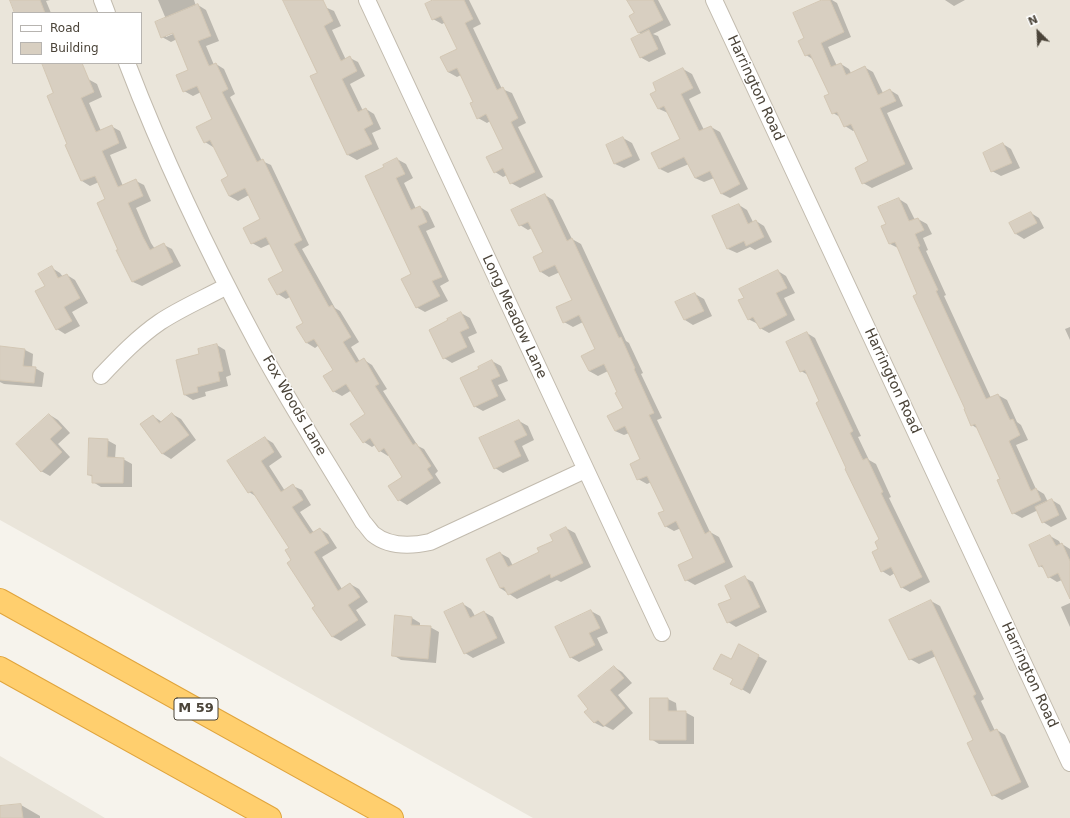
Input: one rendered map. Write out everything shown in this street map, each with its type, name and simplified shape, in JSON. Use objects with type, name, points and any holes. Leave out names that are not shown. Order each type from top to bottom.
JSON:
[{"type":"highway","name":"M 59","points":[[0,600],[392,818]]},
{"type":"highway","points":[[0,668],[270,818]]},
{"type":"street","points":[[102,0],[107,12]]},
{"type":"street","name":"Long Meadow Lane","points":[[367,0],[662,633]]},
{"type":"street","name":"Harrington Road","points":[[714,0],[1070,763]]},
{"type":"street","name":"Fox Woods Lane","points":[[127,64],[181,191],[227,286],[297,414],[363,522],[374,535],[389,542],[407,545],[430,542],[585,470]]},
{"type":"street","points":[[101,376],[126,350],[159,323],[227,286]]},
{"type":"shaded area","points":[[0,0],[1070,0],[1070,818],[533,818],[0,520]]},
{"type":"shaded area","points":[[0,756],[105,818],[0,818]]},
{"type":"building","points":[[10,0],[40,0],[45,12],[15,12]]},
{"type":"building","points":[[283,0],[323,0],[333,21],[324,26],[341,61],[350,56],[357,71],[342,79],[358,112],[366,108],[373,124],[364,129],[372,144],[347,155],[310,76],[317,73]]},
{"type":"building","points":[[433,0],[464,0],[473,19],[465,23],[497,90],[503,87],[518,118],[511,122],[535,172],[510,184],[503,168],[494,173],[486,157],[503,149],[486,114],[477,119],[470,103],[473,102],[457,68],[448,72],[440,57],[457,49],[441,16],[432,20],[425,4]]},
{"type":"building","points":[[627,0],[653,0],[663,20],[638,33],[629,16],[634,13]]},
{"type":"building","points":[[822,0],[830,0],[844,32],[821,43],[831,67],[841,63],[846,75],[865,66],[878,95],[890,89],[896,101],[880,108],[905,164],[862,184],[855,168],[868,161],[851,124],[844,127],[837,112],[832,114],[824,96],[829,94],[810,54],[805,56],[798,41],[804,38],[793,13]]},
{"type":"building","points":[[198,4],[211,36],[198,41],[209,66],[216,63],[228,89],[222,92],[257,162],[263,159],[302,240],[294,244],[329,307],[332,305],[351,337],[343,342],[356,363],[364,358],[379,384],[375,386],[413,445],[416,443],[431,466],[427,469],[433,478],[398,501],[388,486],[402,477],[384,448],[379,452],[370,438],[363,443],[350,424],[365,414],[346,384],[333,392],[323,376],[333,370],[314,339],[306,343],[296,327],[303,323],[286,290],[277,295],[268,279],[283,271],[266,237],[251,244],[243,228],[260,219],[245,188],[229,196],[221,180],[228,176],[210,140],[204,143],[196,127],[212,119],[197,86],[183,92],[176,75],[188,70],[173,33],[161,38],[155,22]]},
{"type":"building","points":[[649,30],[658,49],[640,58],[631,39]]},
{"type":"building","points":[[42,64],[82,64],[94,92],[81,98],[96,132],[112,125],[119,143],[102,151],[118,187],[136,179],[143,196],[128,203],[143,237],[150,250],[164,243],[173,262],[132,282],[116,250],[118,250],[97,203],[105,199],[95,176],[81,181],[65,145],[67,144],[47,96],[53,93]]},
{"type":"building","points":[[683,68],[693,88],[681,94],[699,131],[711,126],[740,184],[721,194],[710,171],[695,178],[684,157],[659,169],[651,153],[680,139],[664,106],[658,109],[650,94],[656,91],[653,83]]},
{"type":"building","points":[[623,137],[632,156],[614,164],[606,145]]},
{"type":"building","points":[[1003,143],[1012,163],[991,172],[983,153]]},
{"type":"building","points":[[397,158],[405,174],[396,178],[411,210],[420,206],[427,222],[418,226],[442,277],[432,281],[440,296],[416,308],[401,279],[411,274],[365,176],[384,167],[383,165]]},
{"type":"building","points":[[545,194],[567,241],[572,238],[619,338],[621,337],[654,413],[649,415],[705,534],[710,531],[725,562],[685,581],[678,565],[693,558],[676,521],[665,527],[658,513],[664,511],[647,476],[637,480],[630,464],[640,459],[625,426],[615,431],[607,416],[623,408],[615,393],[617,392],[604,364],[589,371],[581,356],[595,349],[579,315],[563,323],[556,307],[572,300],[555,265],[540,272],[533,257],[543,252],[528,222],[519,226],[511,210]]},
{"type":"building","points":[[899,198],[909,221],[918,218],[924,230],[915,234],[920,246],[918,247],[938,290],[936,291],[986,399],[998,394],[1010,420],[1013,419],[1020,435],[1009,441],[1031,491],[1036,488],[1041,500],[1012,514],[997,480],[1000,479],[975,424],[971,426],[965,409],[913,296],[917,294],[895,242],[889,244],[881,226],[886,224],[878,207]]},
{"type":"building","points":[[739,204],[748,224],[756,220],[764,237],[746,246],[744,241],[727,249],[712,216]]},
{"type":"building","points":[[1031,212],[1037,223],[1015,234],[1009,223]]},
{"type":"building","points":[[52,266],[58,278],[67,274],[80,298],[64,307],[72,321],[56,330],[35,291],[45,286],[38,274]]},
{"type":"building","points":[[778,270],[787,288],[776,293],[787,315],[760,329],[753,317],[748,320],[738,300],[744,298],[739,289]]},
{"type":"building","points":[[695,293],[704,311],[684,320],[675,302]]},
{"type":"building","points":[[461,312],[469,328],[460,332],[467,347],[443,359],[429,330]]},
{"type":"building","points":[[807,332],[853,431],[850,433],[863,460],[867,458],[883,492],[881,493],[922,577],[901,588],[891,567],[881,572],[872,552],[878,549],[875,542],[879,539],[845,469],[846,468],[816,403],[819,401],[805,370],[800,372],[786,342]]},
{"type":"building","points":[[217,344],[223,371],[218,372],[220,381],[197,387],[198,392],[184,395],[176,360],[199,354],[198,349]]},
{"type":"building","points":[[0,346],[25,349],[23,366],[36,367],[34,383],[0,380]]},
{"type":"building","points":[[492,360],[500,376],[491,380],[498,396],[474,407],[460,378],[479,369],[478,367]]},
{"type":"building","points":[[172,413],[189,435],[162,454],[140,424],[153,415],[159,423]]},
{"type":"building","points":[[49,414],[62,428],[50,439],[62,452],[41,472],[16,444]]},
{"type":"building","points":[[519,420],[527,435],[514,441],[521,456],[494,469],[479,438]]},
{"type":"building","points":[[265,437],[274,452],[261,461],[281,492],[293,484],[303,500],[292,507],[310,534],[320,528],[329,543],[314,552],[338,591],[350,583],[360,597],[348,605],[358,620],[332,637],[312,608],[315,606],[287,563],[291,560],[285,550],[289,548],[252,491],[248,493],[227,461]]},
{"type":"building","points":[[89,438],[108,439],[107,457],[124,458],[123,483],[92,483],[92,475],[88,475]]},
{"type":"building","points":[[1052,499],[1059,515],[1042,523],[1035,507]]},
{"type":"building","points":[[566,527],[583,563],[551,578],[550,574],[508,595],[504,587],[500,588],[486,559],[500,552],[508,567],[539,552],[537,548],[553,541],[550,535]]},
{"type":"building","points":[[1050,535],[1056,546],[1062,543],[1070,561],[1070,599],[1058,573],[1048,578],[1042,565],[1039,567],[1029,545]]},
{"type":"building","points":[[745,576],[760,607],[727,623],[718,604],[731,599],[725,586]]},
{"type":"building","points":[[931,600],[976,694],[973,696],[990,732],[997,729],[1021,782],[992,796],[967,743],[973,740],[932,650],[909,660],[889,620]]},
{"type":"building","points":[[463,603],[470,618],[484,611],[497,638],[464,654],[444,612]]},
{"type":"building","points":[[591,610],[600,628],[589,633],[595,645],[570,658],[555,627]]},
{"type":"building","points":[[395,615],[412,617],[411,625],[431,626],[428,659],[392,656]]},
{"type":"building","points":[[739,644],[759,655],[742,690],[730,684],[733,679],[713,669],[721,654],[731,659]]},
{"type":"building","points":[[614,666],[624,678],[610,690],[625,708],[604,726],[598,720],[594,723],[584,712],[588,709],[578,696]]},
{"type":"building","points":[[650,698],[668,698],[668,711],[686,711],[686,740],[650,740]]},
{"type":"building","points":[[21,804],[23,818],[0,818],[0,806]]}]
